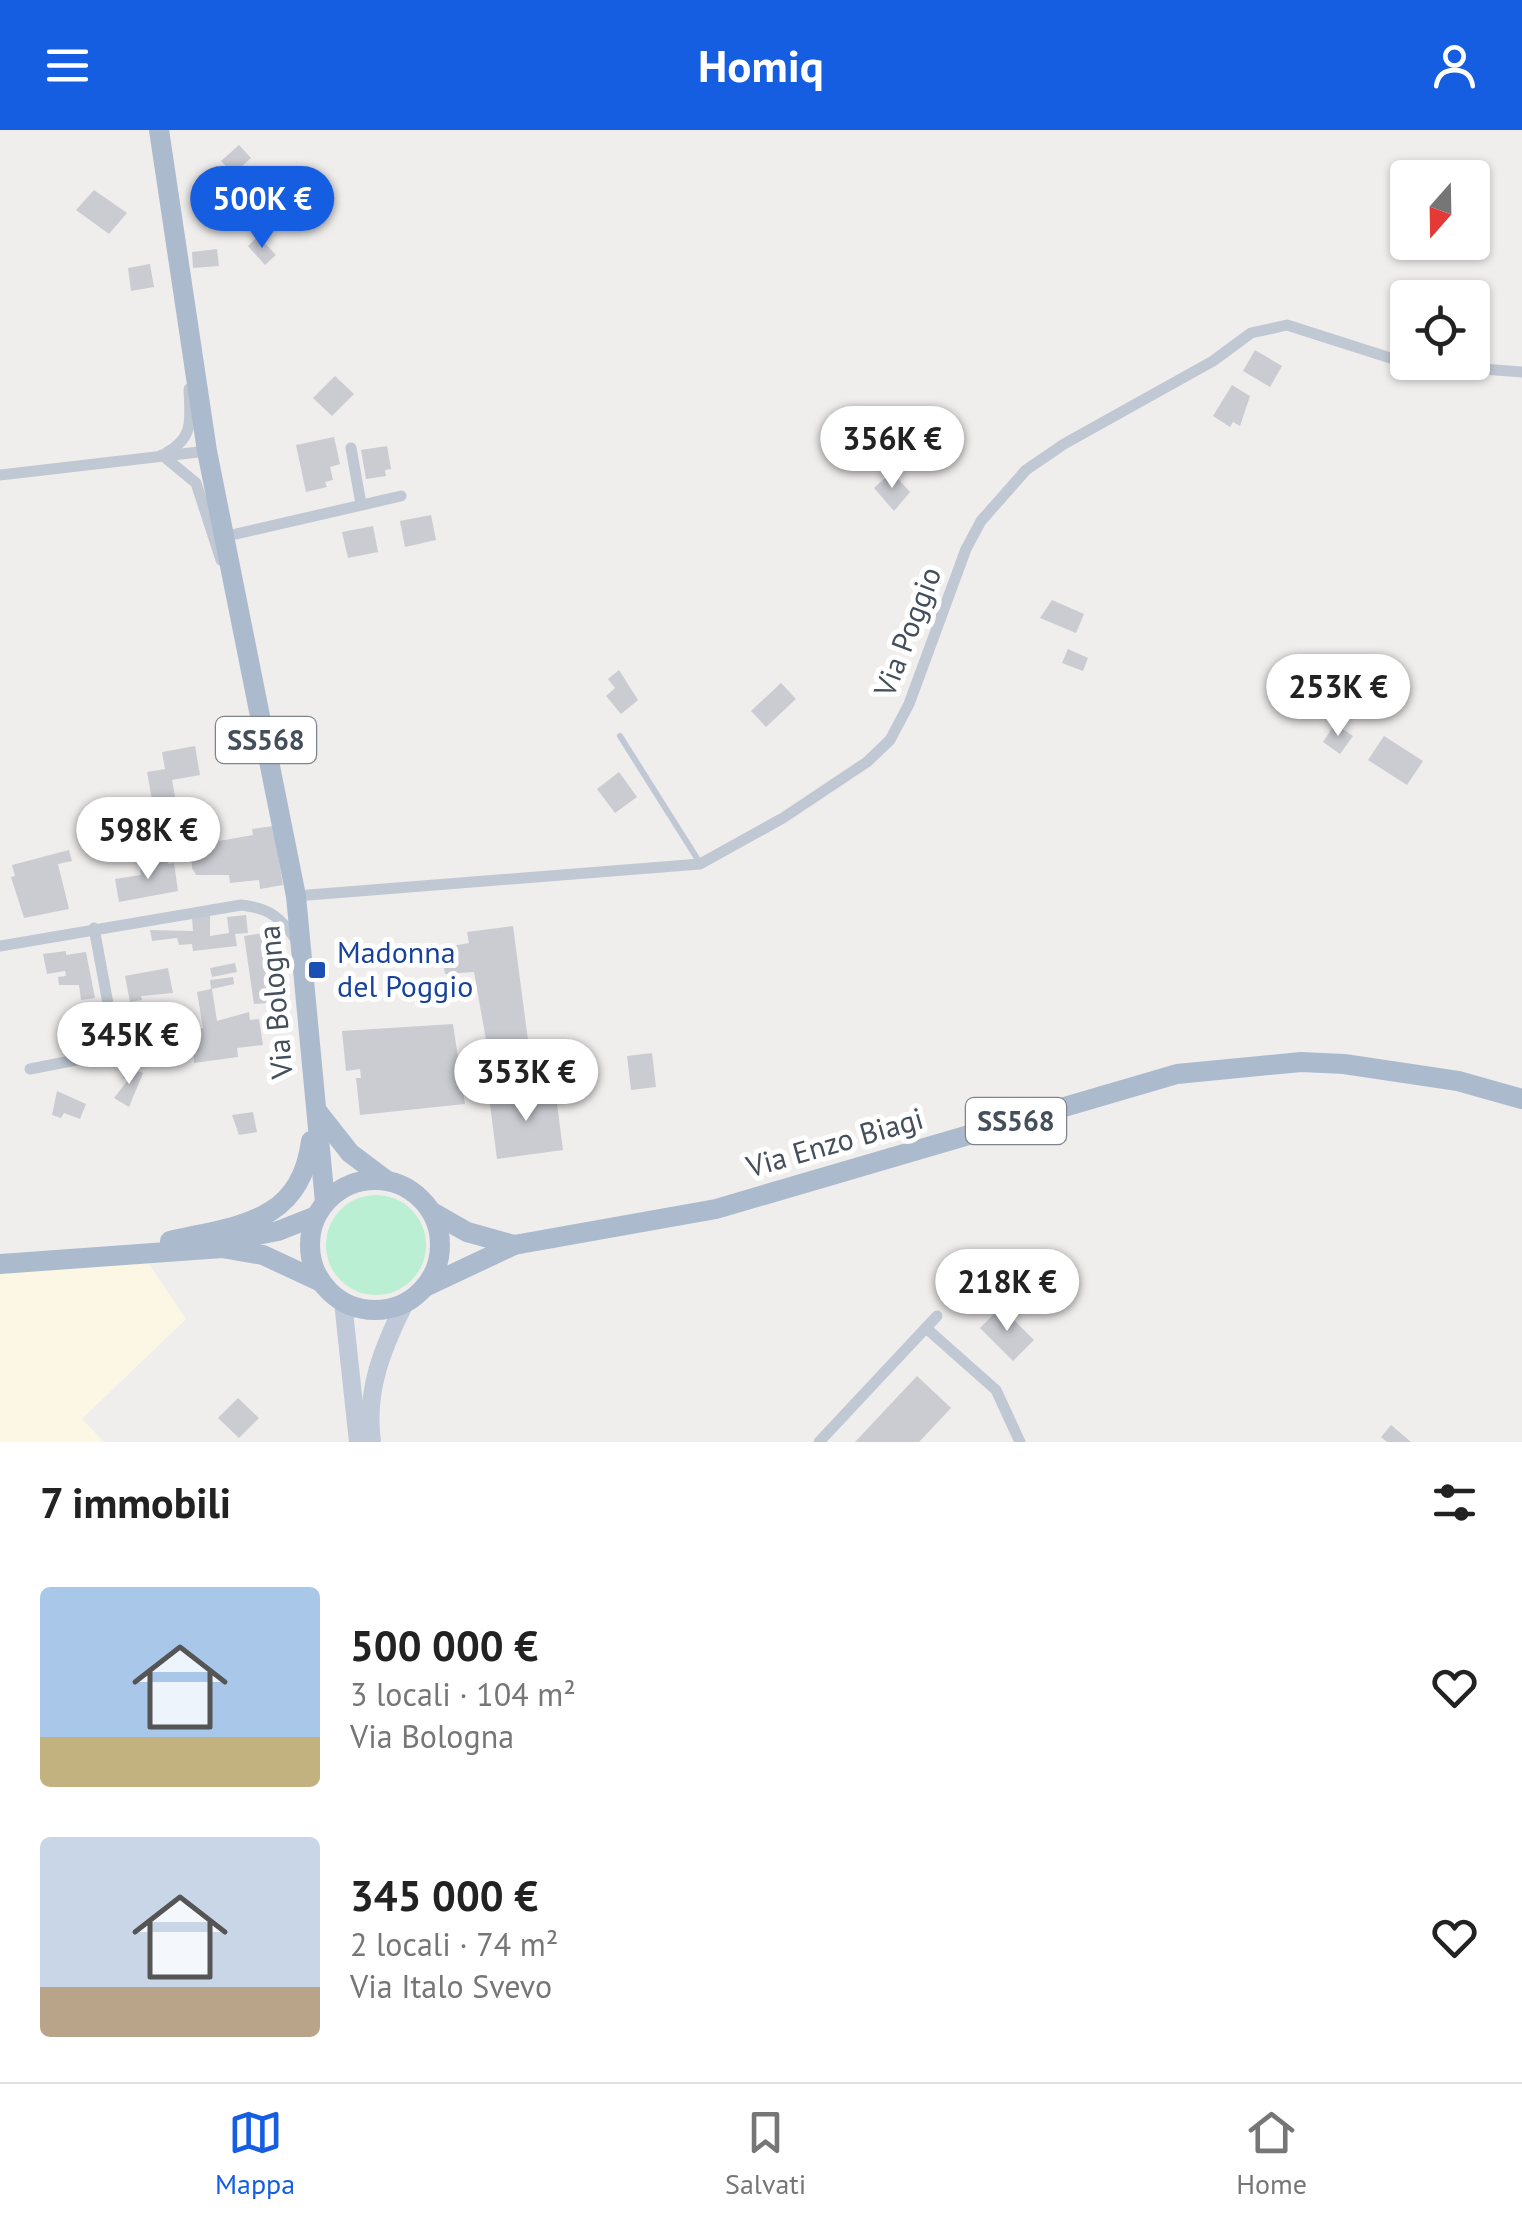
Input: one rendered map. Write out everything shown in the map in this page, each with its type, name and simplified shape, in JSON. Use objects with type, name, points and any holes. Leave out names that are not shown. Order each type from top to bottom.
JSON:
[{"type":"main road","name":"Via Bologna","points":[[159,130],[223,537],[296,896],[320,1209],[310,1250],[322,1282]]},
{"type":"main road","name":"Via Enzo Biagi","points":[[426,1287],[514,1245],[716,1209],[1178,1074],[1284,1063],[1344,1064],[1458,1081],[1522,1099]]},
{"type":"main road","name":"Via Bologna","points":[[315,1110],[350,1153],[386,1180],[413,1191],[432,1212]]},
{"type":"main road","points":[[107,1256],[240,1226],[284,1203],[308,1165],[315,1110]]},
{"type":"main road","points":[[0,1264],[107,1256],[250,1238],[320,1209],[352,1183],[386,1180]]},
{"type":"main road","points":[[426,1287],[440,1251],[432,1212]]},
{"type":"main road","name":"Via Enzo Biagi","points":[[432,1212],[467,1232],[514,1245]]},
{"type":"main road","points":[[145,1252],[243,1250],[322,1282],[343,1302],[384,1310],[405,1304]]},
{"type":"main road","name":"SS568","points":[[405,1304],[426,1287]]},
{"type":"main road","points":[[343,1302],[358,1442]]},
{"type":"main road","points":[[372,1442],[368,1419],[372,1384],[383,1347],[405,1304]]},
{"type":"street","points":[[162,454],[183,444],[190,431],[187,309]]},
{"type":"street","name":"Via Poggio","points":[[296,896],[700,864],[783,818],[867,762],[890,740],[981,521],[1026,470],[1064,444],[1213,361],[1250,333],[1287,325],[1406,363],[1522,372]]},
{"type":"street","points":[[351,448],[361,504]]},
{"type":"street","points":[[0,475],[208,451]]},
{"type":"street","points":[[162,454],[196,483],[234,592]]},
{"type":"street","points":[[223,537],[401,496]]},
{"type":"street","points":[[0,946],[241,905],[264,907],[282,919],[300,944]]},
{"type":"street","points":[[30,1068],[117,1052],[94,928]]},
{"type":"street","points":[[819,1442],[937,1316]]},
{"type":"street","points":[[926,1328],[996,1390],[1020,1442]]},
{"type":"lane","points":[[620,736],[700,864]]},
{"type":"shaded area","points":[[146,1260],[186,1319],[82,1419],[104,1442],[0,1442],[0,1273]]},
{"type":"green space","points":[[366,1195],[386,1195],[412,1209],[423,1226],[423,1264],[412,1281],[386,1295],[366,1295],[348,1287],[334,1273],[326,1255],[326,1235],[334,1217],[348,1203]]},
{"type":"building","points":[[239,145],[251,158],[233,174],[221,161]]},
{"type":"building","points":[[94,190],[127,213],[109,234],[76,210]]},
{"type":"building","points":[[258,236],[276,255],[265,265],[248,246]]},
{"type":"building","points":[[217,249],[219,266],[193,268],[192,252]]},
{"type":"building","points":[[150,264],[154,287],[131,291],[128,268]]},
{"type":"building","points":[[1255,350],[1282,366],[1270,387],[1243,371]]},
{"type":"building","points":[[335,376],[354,394],[332,416],[313,398]]},
{"type":"building","points":[[1232,385],[1250,396],[1240,426],[1233,422],[1230,427],[1213,416]]},
{"type":"building","points":[[334,437],[340,464],[330,467],[333,480],[325,482],[327,487],[306,492],[296,445]]},
{"type":"building","points":[[387,446],[391,469],[385,470],[386,476],[366,479],[361,450]]},
{"type":"building","points":[[892,472],[910,492],[894,511],[874,488]]},
{"type":"building","points":[[431,515],[436,540],[405,547],[400,521]]},
{"type":"building","points":[[373,526],[378,552],[348,558],[342,532]]},
{"type":"building","points":[[1052,600],[1084,614],[1076,633],[1040,618]]},
{"type":"building","points":[[1068,649],[1088,658],[1083,671],[1062,663]]},
{"type":"building","points":[[619,670],[638,700],[621,714],[606,696],[615,688],[608,679]]},
{"type":"building","points":[[781,683],[796,699],[766,727],[751,711]]},
{"type":"building","points":[[1335,724],[1353,736],[1340,754],[1323,742]]},
{"type":"building","points":[[1384,736],[1423,761],[1407,785],[1368,760]]},
{"type":"building","points":[[195,746],[200,775],[172,780],[179,818],[156,822],[147,772],[165,769],[162,752]]},
{"type":"building","points":[[619,772],[637,797],[615,813],[597,789]]},
{"type":"building","points":[[273,826],[283,885],[260,889],[259,880],[230,883],[229,875],[196,875],[190,838],[212,834],[213,842],[253,835],[252,829]]},
{"type":"building","points":[[69,850],[72,861],[58,864],[69,909],[24,918],[11,877],[15,876],[12,865]]},
{"type":"building","points":[[167,859],[168,864],[174,863],[178,891],[119,902],[115,879],[141,875],[140,867]]},
{"type":"building","points":[[210,915],[210,936],[229,933],[227,917],[246,915],[248,933],[235,934],[237,946],[193,951],[192,944],[179,945],[177,938],[152,941],[150,930],[193,931],[192,918]]},
{"type":"building","points":[[513,926],[531,1063],[491,1068],[474,972],[445,974],[441,948],[469,943],[467,932]]},
{"type":"building","points":[[270,932],[275,976],[281,975],[285,1002],[254,1004],[244,936]]},
{"type":"building","points":[[66,951],[66,955],[86,952],[95,998],[81,1000],[79,985],[59,985],[58,977],[66,976],[65,971],[47,974],[43,954]]},
{"type":"building","points":[[235,963],[237,972],[212,977],[210,968]]},
{"type":"building","points":[[168,968],[173,993],[141,996],[142,1000],[130,1002],[125,976]]},
{"type":"building","points":[[233,977],[234,984],[212,989],[217,1021],[249,1012],[250,1020],[259,1019],[263,1045],[237,1048],[238,1057],[194,1063],[193,1029],[203,1028],[197,992],[211,989],[210,980]]},
{"type":"building","points":[[453,1024],[465,1104],[360,1115],[356,1078],[361,1078],[360,1069],[346,1071],[342,1031]]},
{"type":"building","points":[[652,1053],[656,1087],[631,1090],[627,1056]]},
{"type":"building","points":[[127,1067],[143,1073],[129,1107],[114,1098],[128,1080],[123,1078]]},
{"type":"building","points":[[555,1088],[563,1150],[497,1159],[489,1097]]},
{"type":"building","points":[[57,1091],[86,1104],[80,1119],[64,1113],[61,1118],[52,1115]]},
{"type":"building","points":[[253,1112],[257,1132],[239,1135],[232,1115]]},
{"type":"building","points":[[1001,1307],[1034,1340],[1013,1361],[980,1328]]},
{"type":"building","points":[[917,1376],[951,1408],[919,1442],[855,1442]]},
{"type":"building","points":[[238,1398],[259,1418],[239,1438],[218,1418]]},
{"type":"building","points":[[1391,1425],[1411,1442],[1387,1442],[1381,1437]]},
{"type":"place","name":"Madonna del Poggio","points":[[317,970]]}]
